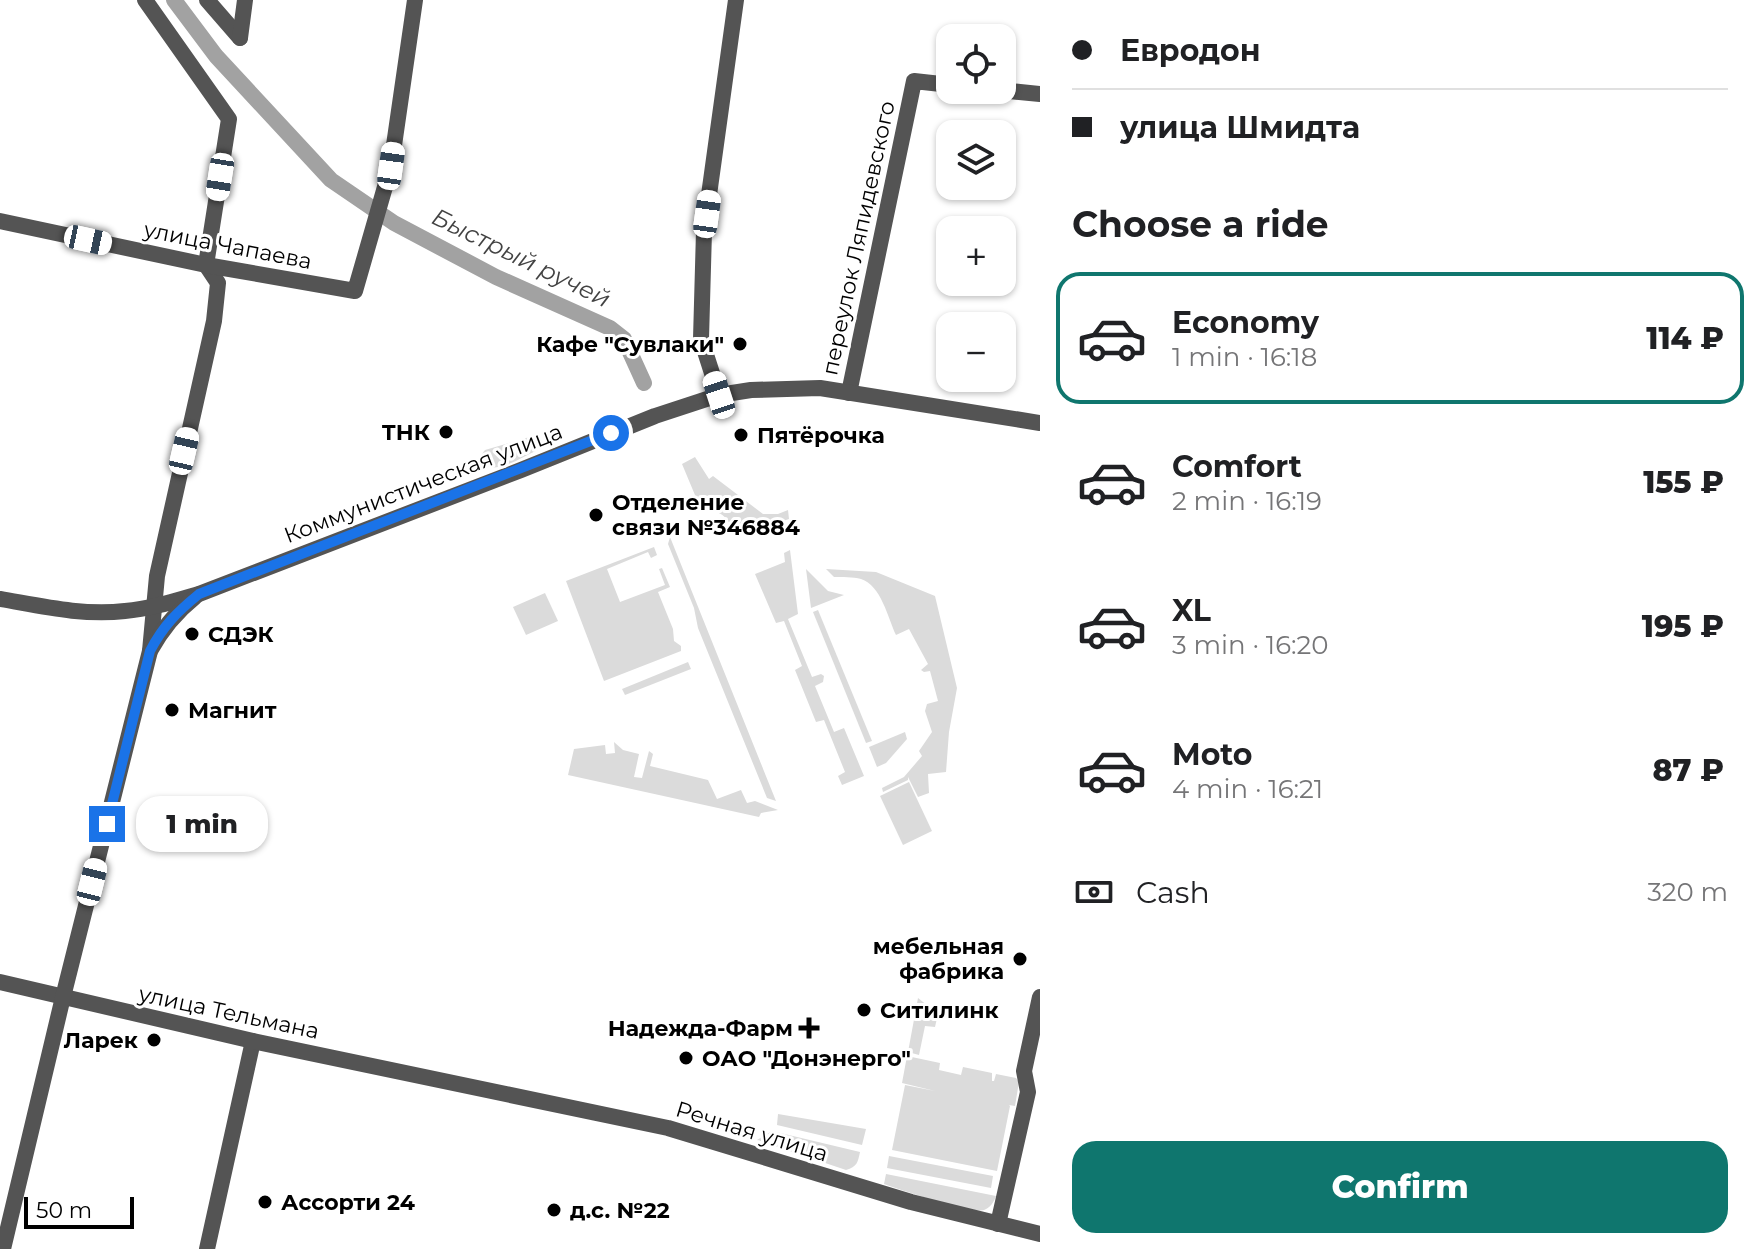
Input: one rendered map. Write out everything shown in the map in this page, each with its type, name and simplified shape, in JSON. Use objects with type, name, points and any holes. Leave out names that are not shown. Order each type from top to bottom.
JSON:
[{"type":"street","points":[[3,1249],[150,651],[157,576],[214,321],[218,283],[206,265],[229,119],[145,0]]},
{"type":"street","points":[[207,0],[240,38],[245,0]]},
{"type":"street","name":"улица Чапаева","points":[[0,221],[206,265],[355,291],[391,166],[415,0]]},
{"type":"street","points":[[719,395],[701,339],[704,231],[736,0]]},
{"type":"street","name":"переулок Ляпидевского","points":[[849,393],[914,81],[936,83]]},
{"type":"street","points":[[1016,92],[1040,94]]},
{"type":"street","name":"Коммунистическая улица","points":[[0,599],[95,613],[153,607],[199,594],[655,416],[719,395],[751,390],[820,388],[1040,423]]},
{"type":"street","points":[[150,651],[161,631],[179,610],[199,594]]},
{"type":"street","name":"улица Тельмана","points":[[0,982],[253,1041],[449,1082]]},
{"type":"street","points":[[998,1224],[1028,1092],[1024,1071],[1040,997]]},
{"type":"street","points":[[207,1249],[253,1041]]},
{"type":"street","name":"Речная улица","points":[[449,1082],[668,1128],[911,1202],[1040,1234]]},
{"type":"shaded area","points":[[533,436],[538,450],[504,465],[484,466],[481,455],[485,450]]},
{"type":"shaded area","points":[[695,457],[709,479],[713,476],[763,514],[788,510],[789,519],[736,537],[724,516],[700,507],[682,464]]},
{"type":"shaded area","points":[[670,537],[776,801],[767,798],[698,628],[694,608],[668,544]]},
{"type":"shaded area","points":[[654,547],[657,555],[651,558],[648,552],[607,569],[620,602],[665,585],[659,569],[662,568],[670,587],[658,592],[673,629],[674,641],[681,646],[681,651],[604,681],[566,581]]},
{"type":"shaded area","points":[[790,550],[798,614],[788,619],[812,677],[824,676],[823,682],[815,686],[834,732],[844,728],[864,776],[842,785],[838,776],[845,772],[824,720],[816,722],[795,670],[802,666],[784,621],[776,623],[755,574],[785,562],[784,553]]},
{"type":"shaded area","points":[[806,569],[828,591],[844,595],[811,608]]},
{"type":"shaded area","points":[[826,569],[876,572],[935,596],[957,688],[946,772],[928,774],[929,793],[918,797],[908,777],[908,780],[883,792],[882,788],[904,777],[922,756],[919,751],[932,732],[925,711],[927,704],[938,701],[930,671],[921,670],[928,664],[909,629],[896,635],[883,603],[868,582],[851,577],[834,577]]},
{"type":"shaded area","points":[[545,593],[558,621],[526,635],[513,607]]},
{"type":"shaded area","points":[[818,610],[872,741],[866,743],[813,612]]},
{"type":"shaded area","points":[[688,662],[691,669],[625,695],[622,689]]},
{"type":"shaded area","points":[[905,732],[907,739],[886,763],[877,767],[869,747]]},
{"type":"shaded area","points":[[614,742],[623,750],[639,754],[634,777],[642,778],[649,751],[653,754],[650,766],[708,780],[717,799],[741,790],[747,803],[755,801],[778,810],[761,813],[759,817],[568,775],[574,749],[605,745],[606,754],[615,753]]},
{"type":"shaded area","points":[[909,782],[932,831],[903,845],[880,796]]},
{"type":"shaded area","points":[[918,998],[938,1014],[935,1027],[925,1026],[919,1055],[908,1052]]},
{"type":"shaded area","points":[[907,1056],[940,1063],[939,1070],[961,1075],[963,1067],[992,1073],[992,1081],[996,1074],[1016,1078],[1019,1082],[1015,1106],[1009,1105],[997,1171],[892,1150],[905,1085],[935,1091],[902,1083]]},
{"type":"shaded area","points":[[778,1114],[866,1129],[862,1145],[777,1125]]},
{"type":"shaded area","points":[[772,1131],[860,1152],[859,1159],[855,1166],[846,1170],[757,1140]]},
{"type":"shaded area","points":[[889,1156],[993,1176],[991,1188],[887,1168]]},
{"type":"shaded area","points":[[886,1174],[996,1196],[984,1210],[965,1208],[884,1184]]},
{"type":"waterway","name":"Быстрый ручей","points":[[174,0],[216,56],[331,180],[394,223],[496,277],[610,328],[624,339],[644,383]]},
{"type":"place","name":"Кафе \"Сувлаки\"","points":[[740,344]]},
{"type":"place","name":"ТНК","points":[[446,432]]},
{"type":"place","name":"Пятёрочка","points":[[741,435]]},
{"type":"place","name":"Отделение связи №346884","points":[[596,515]]},
{"type":"place","name":"СДЭК","points":[[192,634]]},
{"type":"place","name":"Магнит","points":[[172,710]]},
{"type":"place","name":"мебельная фабрика","points":[[1020,959]]},
{"type":"place","name":"Ситилинк","points":[[864,1010]]},
{"type":"place","name":"Надежда-Фарм","points":[[809,1028]]},
{"type":"place","name":"Ларек","points":[[154,1040]]},
{"type":"place","name":"ОАО \"Донэнерго\"","points":[[686,1058]]},
{"type":"place","name":"Ассорти 24","points":[[265,1202]]},
{"type":"place","name":"д.с. №22","points":[[554,1210]]},
{"type":"route","points":[[107,824],[150,651],[161,631],[179,610],[199,594],[611,433]]}]
